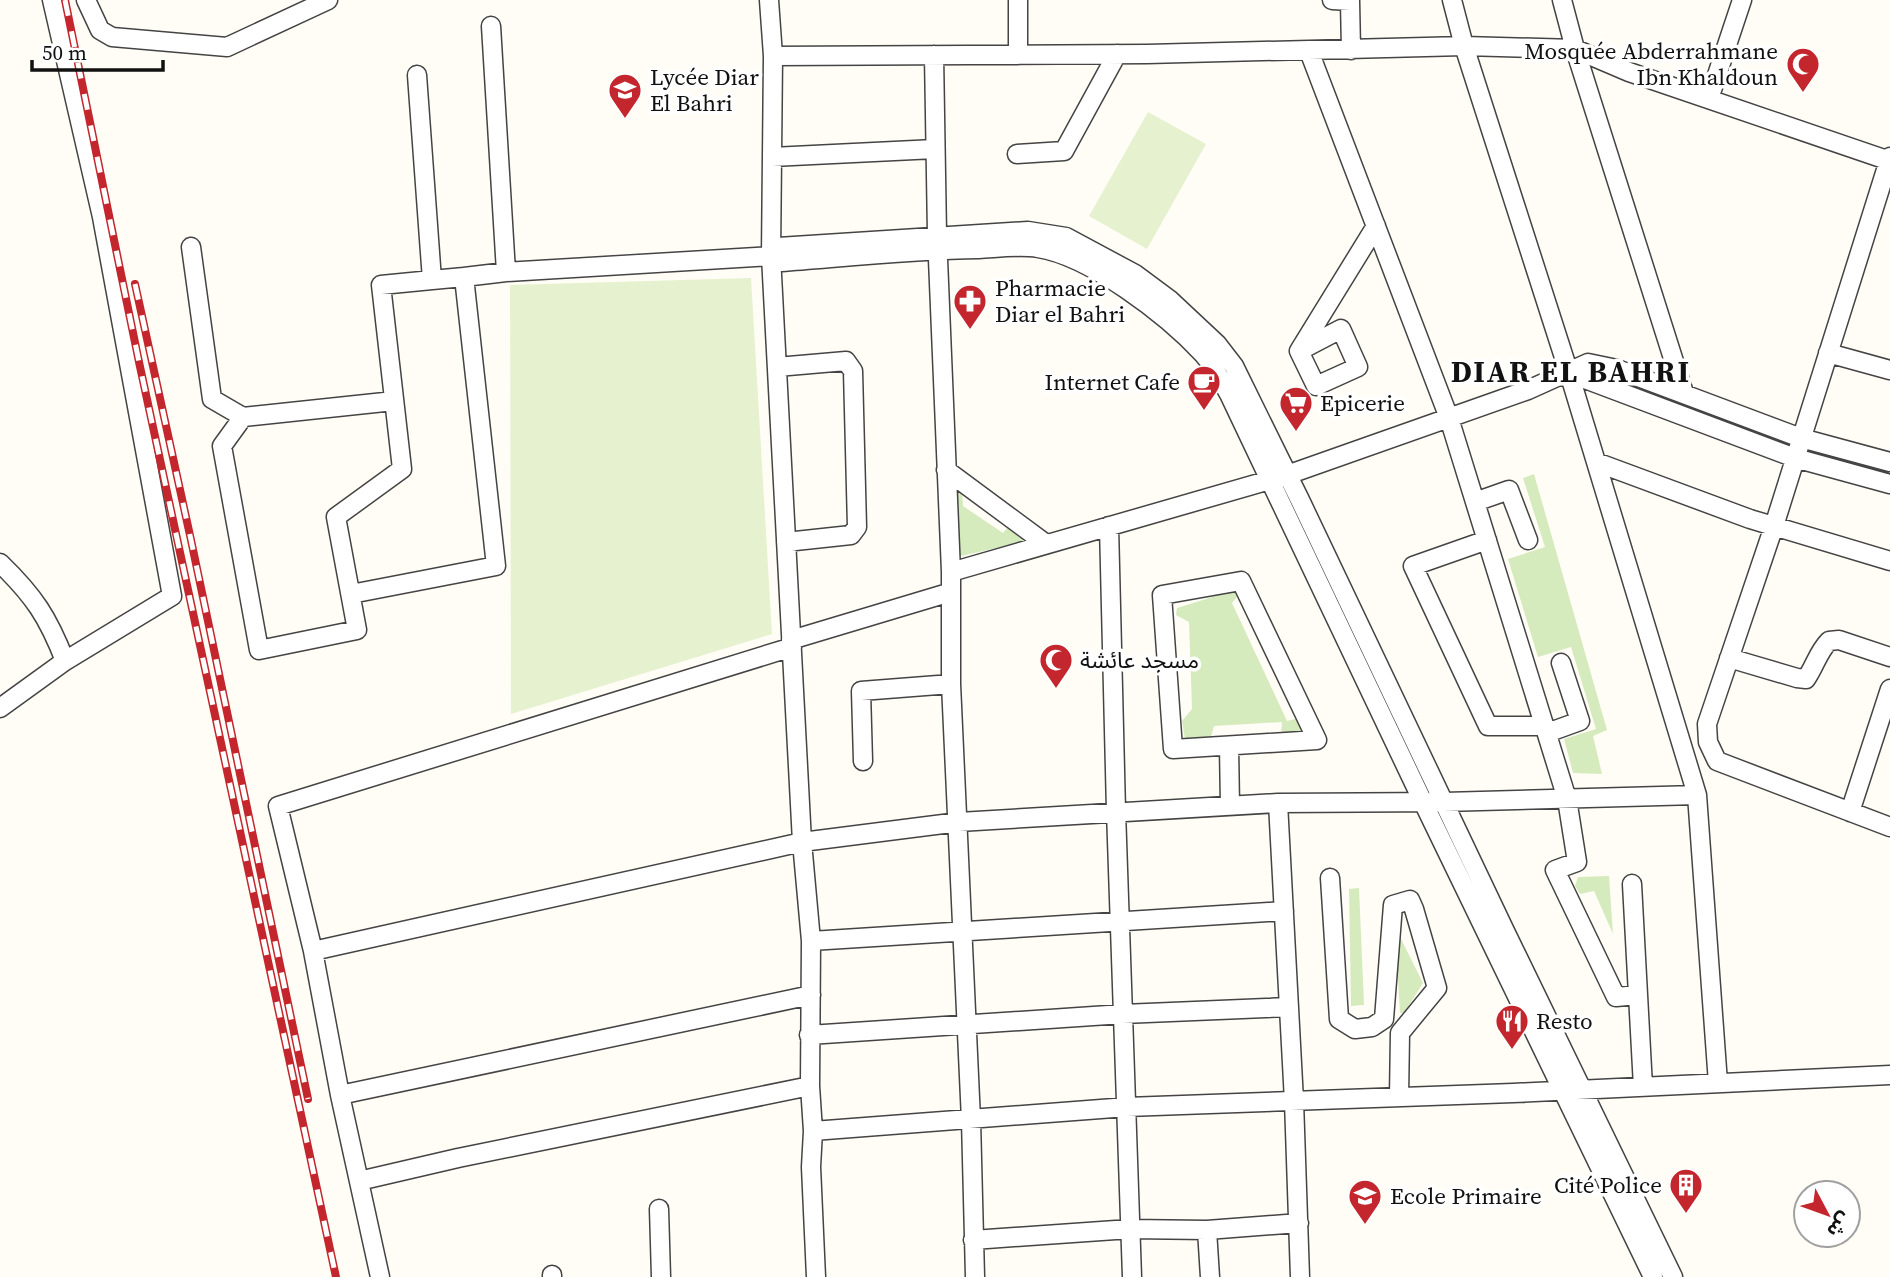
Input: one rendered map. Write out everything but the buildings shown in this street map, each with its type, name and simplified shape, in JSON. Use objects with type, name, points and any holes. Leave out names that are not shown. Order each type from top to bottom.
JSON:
[{"type":"street","points":[[0,708],[65,662],[172,596],[102,217],[52,0]]},
{"type":"street","points":[[86,0],[100,30],[112,37],[227,47],[328,0]]},
{"type":"street","points":[[769,0],[774,56],[771,256],[802,842],[811,942],[809,1035],[816,1277]]},
{"type":"street","points":[[1018,0],[1018,55]]},
{"type":"street","points":[[1332,0],[1349,1],[1351,50]]},
{"type":"street","points":[[1452,0],[1697,795],[1718,1083]]},
{"type":"street","points":[[1562,0],[1575,50],[1684,393]]},
{"type":"street","points":[[1709,100],[1742,0]]},
{"type":"street","points":[[491,26],[506,272]]},
{"type":"street","points":[[774,56],[1117,54],[1464,46],[1575,50],[1709,100],[1890,159],[1774,526],[1707,724],[1708,742],[1717,761],[1890,827]]},
{"type":"street","points":[[1309,51],[1449,418],[1546,729],[1567,799],[1577,862],[1555,870],[1616,997],[1638,995]]},
{"type":"street","points":[[1017,153],[1064,151],[1117,54]]},
{"type":"street","points":[[934,55],[937,242],[951,572],[951,684],[971,1120],[975,1277]]},
{"type":"street","points":[[417,75],[432,280]]},
{"type":"street","points":[[772,157],[935,149]]},
{"type":"street","points":[[1299,351],[1376,226]]},
{"type":"street","points":[[243,417],[222,446],[259,650],[357,630],[336,517],[402,469],[381,285],[506,272],[771,256],[778,247],[937,242],[1028,231],[1066,237],[1135,274],[1194,321],[1234,366],[1673,1277]]},
{"type":"street","points":[[937,242],[1036,248],[1056,252],[1089,267],[1139,299],[1182,334],[1219,375],[1653,1277]]},
{"type":"street","points":[[191,247],[212,400],[243,417],[394,401]]},
{"type":"street","points":[[351,594],[496,566],[464,277]]},
{"type":"street","points":[[1828,353],[1890,370]]},
{"type":"street","points":[[776,367],[846,361],[853,371],[857,527],[851,535],[786,542]]},
{"type":"street","points":[[951,572],[1287,475],[1449,418],[1569,373],[1588,363],[1617,369],[1801,438],[1890,462]]},
{"type":"street","points":[[1569,373],[1794,457],[1890,484]]},
{"type":"street","points":[[1596,463],[1774,526],[1890,561]]},
{"type":"street","points":[[946,470],[1046,544]]},
{"type":"street","points":[[1475,502],[1509,490],[1528,540]]},
{"type":"street","points":[[1109,526],[1132,1277]]},
{"type":"street","points":[[1487,540],[1413,566],[1488,726],[1546,729],[1580,721],[1561,663]]},
{"type":"street","points":[[0,563],[39,605],[65,662]]},
{"type":"street","points":[[1241,581],[1317,740],[1229,746],[1173,749],[1163,595],[1241,581]]},
{"type":"street","points":[[380,1277],[340,1095],[313,951],[278,806],[951,592]]},
{"type":"street","points":[[1729,658],[1806,679],[1820,649],[1829,641],[1839,640],[1890,657]]},
{"type":"street","points":[[863,761],[861,691],[951,684]]},
{"type":"street","points":[[1850,812],[1890,689]]},
{"type":"street","points":[[1229,746],[1230,806]]},
{"type":"street","points":[[313,951],[802,842],[958,822],[1278,803],[1444,802],[1697,795]]},
{"type":"street","points":[[1278,803],[1294,1101],[1300,1277]]},
{"type":"street","points":[[1330,878],[1339,1019],[1355,1029],[1371,1027],[1384,1019]]},
{"type":"street","points":[[1632,884],[1643,1087]]},
{"type":"street","points":[[1384,1019],[1393,905],[1410,901],[1415,909],[1437,988],[1400,1033],[1399,1097]]},
{"type":"street","points":[[811,942],[1284,911]]},
{"type":"street","points":[[340,1095],[811,995]]},
{"type":"street","points":[[809,1035],[1123,1014],[1289,1007]]},
{"type":"street","points":[[1384,1019],[1400,1033]]},
{"type":"street","points":[[813,1131],[1127,1107],[1890,1075]]},
{"type":"street","points":[[359,1181],[458,1158],[810,1086]]},
{"type":"street","points":[[659,1209],[662,1277]]},
{"type":"street","points":[[974,1240],[1130,1229],[1208,1230],[1299,1223]]},
{"type":"street","points":[[1208,1230],[1210,1277]]},
{"type":"green space","points":[[1148,112],[1206,144],[1147,249],[1089,216]]},
{"type":"green space","points":[[751,278],[772,634],[511,714],[510,285]]},
{"type":"green space","points":[[1534,474],[1607,730],[1593,736],[1602,774],[1573,773],[1564,739],[1596,729],[1571,647],[1538,657],[1508,559],[1545,547],[1523,478]]},
{"type":"green space","points":[[951,486],[962,488],[963,506],[1003,533],[1010,525],[1025,536],[1022,542],[957,557]]},
{"type":"green space","points":[[1238,589],[1240,593],[1232,603],[1287,721],[1299,718],[1305,731],[1281,735],[1282,722],[1214,726],[1211,737],[1185,739],[1182,721],[1192,709],[1189,622],[1176,615],[1177,608]]},
{"type":"green space","points":[[1609,876],[1613,934],[1594,891],[1580,894],[1575,886],[1578,877]]},
{"type":"green space","points":[[1359,888],[1364,1005],[1351,1006],[1349,889]]},
{"type":"green space","points":[[1395,927],[1423,983],[1404,1013],[1400,1013]]},
{"type":"railway","points":[[65,0],[139,362],[336,1277]]},
{"type":"railway","points":[[135,284],[308,1099]]},
{"type":"place","name":"Mosquée Abderrahmane Ibn Khaldoun","points":[[1803,94]]},
{"type":"place","name":"Lycée Diar El Bahri","points":[[625,120]]},
{"type":"place","name":"Pharmacie Diar el Bahri","points":[[970,331]]},
{"type":"place","name":"Internet Cafe","points":[[1204,412]]},
{"type":"place","name":"Epicerie","points":[[1296,433]]},
{"type":"place","name":"مسجد عائشة","points":[[1056,690]]},
{"type":"place","name":"Resto","points":[[1512,1051]]},
{"type":"place","name":"Cité Police","points":[[1686,1215]]},
{"type":"place","name":"Ecole Primaire","points":[[1365,1226]]},
{"type":"district","name":"DIAR EL BAHRI","points":[[1571,371]]}]
